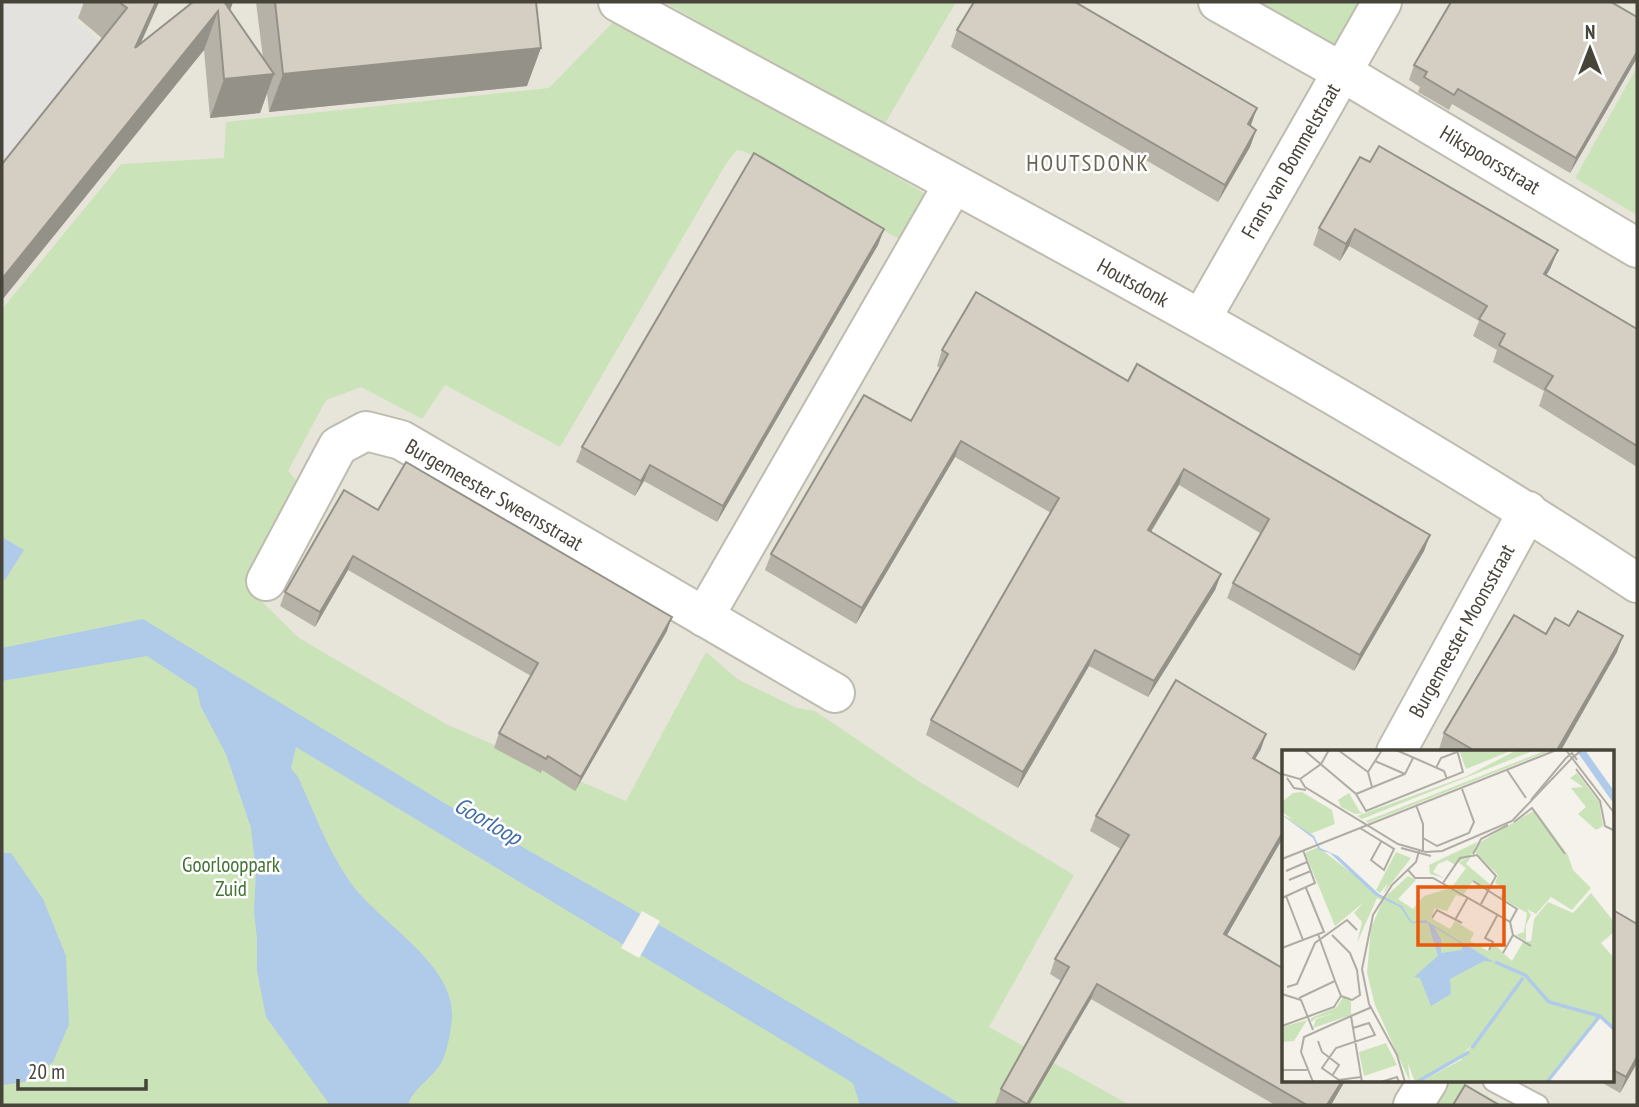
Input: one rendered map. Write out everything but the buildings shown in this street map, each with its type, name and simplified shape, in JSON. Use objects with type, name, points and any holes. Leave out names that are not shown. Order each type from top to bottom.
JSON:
[{"type":"street","name":"Houtsdonk","points":[[618,2],[1201,319],[1528,510],[1637,583]]},
{"type":"street","name":"Hikspoorsstraat","points":[[1218,2],[1342,72],[1637,248]]},
{"type":"street","name":"Frans van Bommelstraat","points":[[1201,319],[1382,2]]},
{"type":"street","points":[[704,617],[953,185]]},
{"type":"street","name":"Burgemeester Sweensstraat","points":[[266,581],[338,446],[366,431],[401,440],[835,692]]},
{"type":"street","name":"Burgemeester Moonsstraat","points":[[1397,750],[1528,510]]},
{"type":"street","points":[[1413,1105],[1427,1082]]},
{"type":"lane","points":[[1495,1082],[1538,1105]]},
{"type":"shaded area","points":[[2,2],[1637,2],[1637,1105],[1029,1105],[2,496]]},
{"type":"shaded area","points":[[2,2],[88,2],[74,21],[107,49],[2,181]]},
{"type":"green space","points":[[664,2],[956,2],[883,127]]},
{"type":"green space","points":[[1254,2],[1368,2],[1340,50]]},
{"type":"green space","name":"Goorlooppark Zuid","points":[[619,16],[936,200],[909,245],[767,163],[737,150],[727,162],[560,447],[445,385],[422,419],[361,387],[326,400],[288,471],[302,487],[244,584],[299,638],[446,724],[626,801],[706,652],[739,680],[797,708],[815,711],[920,782],[1074,875],[989,1027],[1130,1105],[2,1105],[2,309],[121,164],[224,158],[226,122],[549,88]]},
{"type":"green space","points":[[1637,67],[1637,215],[1575,178]]},
{"type":"green space","points":[[1438,1082],[1462,1082],[1503,1105],[1424,1105]]},
{"type":"water","points":[[2,537],[24,550],[5,580],[2,578]]},
{"type":"water","points":[[143,619],[446,804],[646,917],[962,1105],[860,1105],[853,1083],[296,747],[291,768],[298,777],[337,861],[366,901],[430,963],[450,998],[452,1017],[449,1038],[440,1065],[415,1092],[408,1105],[330,1105],[266,1017],[257,971],[254,912],[256,872],[251,828],[226,754],[201,707],[197,689],[147,656],[2,681],[2,648]]},
{"type":"water","points":[[2,853],[11,853],[43,899],[66,956],[69,1024],[53,1062],[24,1082],[2,1085]]},
{"type":"pier","points":[[642,911],[660,921],[639,958],[621,948]]},
{"type":"district","name":"HOUTSDONK","points":[[1088,163]]},
{"type":"water label","name":"Goorloop","points":[[488,821]]}]
